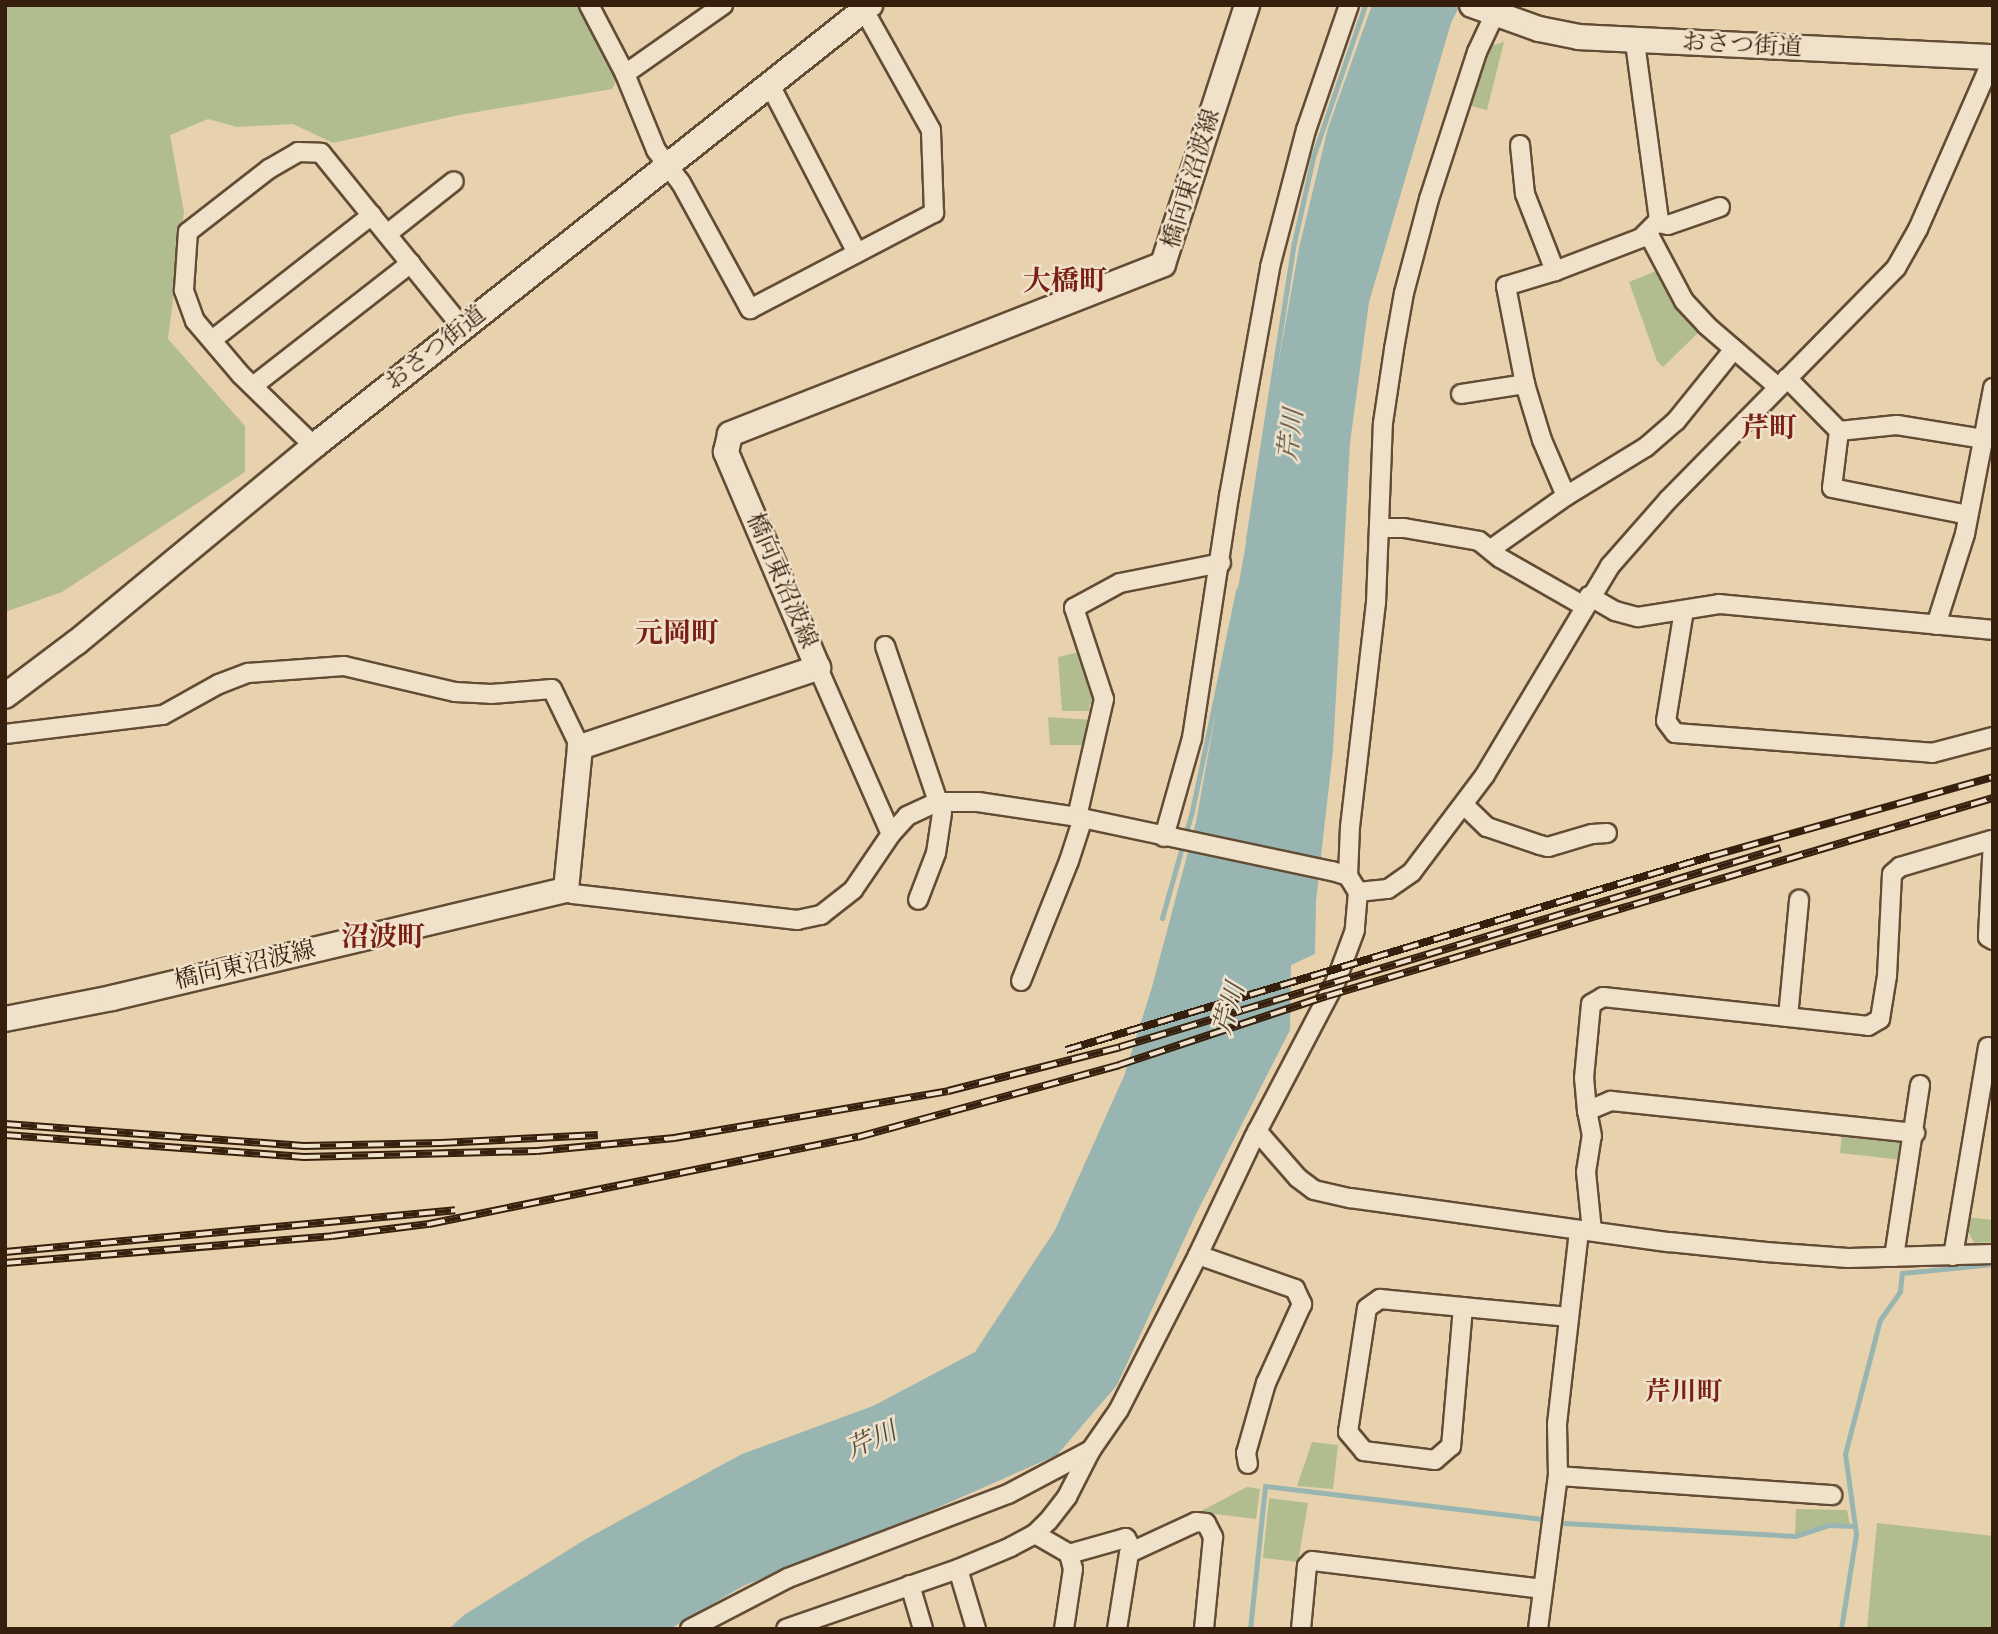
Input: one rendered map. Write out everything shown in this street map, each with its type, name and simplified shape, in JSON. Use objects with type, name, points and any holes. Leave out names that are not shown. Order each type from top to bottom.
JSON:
[{"type":"main road","name":"橋向東沼波線","points":[[580,747],[818,668],[726,452],[730,434],[1163,264],[1167,259],[1247,5]]},
{"type":"main road","name":"おさつ街道","points":[[5,696],[77,642],[462,327],[867,8]]},
{"type":"main road","name":"おさつ街道","points":[[1487,8],[1552,31],[1635,42],[1993,58]]},
{"type":"main road","points":[[566,890],[580,747]]},
{"type":"main road","name":"橋向東沼波線","points":[[5,1019],[112,998],[566,890]]},
{"type":"street","points":[[589,5],[625,74],[656,150],[670,165],[750,310],[934,213],[931,130],[867,8]]},
{"type":"street","points":[[625,74],[723,5]]},
{"type":"street","points":[[1172,838],[1192,738],[1221,563],[1229,496],[1270,267],[1306,130],[1349,5]]},
{"type":"street","points":[[1340,874],[1370,671],[1381,528],[1383,423],[1404,293],[1429,199],[1481,40],[1487,8]]},
{"type":"street","points":[[1635,42],[1653,228],[1684,301],[1734,349],[1783,382],[1839,431],[1897,425],[1983,439]]},
{"type":"street","points":[[1358,892],[1388,889],[1402,882],[1464,805],[1586,601],[1610,566],[1668,500],[1896,268],[1918,229],[1993,58]]},
{"type":"street","points":[[770,85],[857,253]]},
{"type":"street","points":[[1520,145],[1525,194],[1555,271]]},
{"type":"street","points":[[314,446],[253,386],[195,321],[184,290],[188,232],[269,169],[298,152],[321,153],[462,327]]},
{"type":"street","points":[[387,234],[453,181]]},
{"type":"street","points":[[1566,496],[1542,440],[1525,384],[1506,286],[1555,271],[1653,228],[1720,206]]},
{"type":"street","points":[[212,340],[372,215]]},
{"type":"street","points":[[253,386],[411,263]]},
{"type":"street","points":[[1491,549],[1566,496],[1620,465],[1676,421],[1734,349]]},
{"type":"street","points":[[1461,394],[1525,384]]},
{"type":"street","points":[[1936,625],[1968,516],[1993,388]]},
{"type":"street","points":[[1839,431],[1832,488],[1968,516]]},
{"type":"street","points":[[1381,528],[1404,528],[1479,541],[1586,601],[1638,617],[1719,604],[1993,630]]},
{"type":"street","points":[[1021,981],[1069,861],[1104,699],[1074,608],[1120,583],[1221,563]]},
{"type":"street","points":[[1684,610],[1665,720],[1675,733],[1932,753],[1993,737]]},
{"type":"street","points":[[884,646],[942,813],[942,829],[918,900]]},
{"type":"street","points":[[5,734],[163,715],[219,684],[248,673],[344,666],[455,692],[491,694],[552,689],[580,747]]},
{"type":"street","points":[[818,668],[891,834]]},
{"type":"street","points":[[566,890],[573,894],[797,920],[821,915],[853,890],[891,834],[907,816],[937,802],[978,802],[1080,817],[1340,874],[1358,892],[1355,930],[1342,968],[1257,1131],[1198,1255],[1118,1411],[1091,1450],[1067,1497],[1035,1534],[958,1569],[786,1629]]},
{"type":"street","points":[[1464,805],[1487,827],[1548,847],[1592,834],[1607,833]]},
{"type":"street","points":[[1538,1629],[1558,1476],[1557,1424],[1568,1317],[1586,1231],[1586,1172],[1592,1136],[1584,1078],[1591,1004],[1603,997],[1868,1026],[1880,1019],[1887,976],[1892,874],[1900,867],[1992,840],[1988,937],[1993,940]]},
{"type":"street","points":[[1788,1017],[1799,900]]},
{"type":"street","points":[[1953,1256],[1988,1047]]},
{"type":"street","points":[[1894,1257],[1915,1133],[1920,1085]]},
{"type":"street","points":[[1587,1111],[1611,1101],[1915,1133]]},
{"type":"street","points":[[1257,1131],[1298,1178],[1314,1190],[1350,1198],[1586,1231],[1766,1252],[1848,1258],[1993,1254]]},
{"type":"street","points":[[1198,1255],[1295,1289],[1302,1304],[1266,1384],[1246,1453],[1248,1464]]},
{"type":"street","points":[[1463,1307],[1451,1446],[1435,1460],[1364,1451],[1348,1433],[1367,1308],[1380,1299],[1568,1317]]},
{"type":"street","points":[[690,1629],[788,1578],[1008,1494],[1091,1450]]},
{"type":"street","points":[[1558,1476],[1832,1495]]},
{"type":"street","points":[[1117,1629],[1129,1553],[1196,1522],[1206,1523],[1213,1537],[1204,1629]]},
{"type":"street","points":[[1035,1534],[1069,1554],[1073,1569],[1064,1629]]},
{"type":"street","points":[[1069,1554],[1126,1538],[1133,1551]]},
{"type":"street","points":[[1301,1629],[1307,1566],[1312,1562],[1542,1588]]},
{"type":"street","points":[[958,1569],[976,1629]]},
{"type":"street","points":[[910,1585],[923,1629]]},
{"type":"green space","points":[[5,5],[584,5],[618,77],[612,89],[459,115],[333,143],[293,124],[237,127],[208,119],[170,135],[184,212],[168,339],[245,426],[245,472],[62,592],[5,612]]},
{"type":"green space","points":[[1504,42],[1487,110],[1467,105],[1490,46]]},
{"type":"green space","points":[[1661,269],[1702,329],[1663,367],[1657,361],[1629,282]]},
{"type":"green space","points":[[1084,651],[1099,701],[1089,705],[1090,711],[1062,711],[1058,657]]},
{"type":"green space","points":[[1048,717],[1094,720],[1088,745],[1050,745]]},
{"type":"green space","points":[[1842,1135],[1906,1143],[1903,1160],[1840,1153]]},
{"type":"green space","points":[[1966,1217],[1993,1220],[1993,1242],[1974,1243],[1966,1227]]},
{"type":"green space","points":[[1312,1442],[1338,1445],[1333,1489],[1297,1486]]},
{"type":"green space","points":[[1247,1487],[1260,1489],[1256,1519],[1199,1512]]},
{"type":"green space","points":[[1269,1498],[1308,1503],[1298,1562],[1263,1558]]},
{"type":"green space","points":[[1796,1509],[1847,1510],[1850,1525],[1829,1524],[1795,1535]]},
{"type":"green space","points":[[1877,1523],[1993,1536],[1993,1629],[1867,1629]]},
{"type":"water","name":"芹川","points":[[1372,5],[1460,5],[1451,23],[1369,302],[1350,443],[1333,750],[1316,901],[1315,954],[1291,965],[1290,1030],[1196,1214],[1117,1385],[1057,1455],[930,1511],[743,1586],[670,1629],[449,1629],[464,1615],[586,1539],[742,1454],[873,1406],[975,1352],[1055,1230],[1124,1076],[1152,987],[1196,822],[1299,248],[1328,128]]},
{"type":"waterway","name":"芹川","points":[[1248,539],[1294,243],[1313,157],[1365,5]]},
{"type":"waterway","points":[[1162,918],[1192,811],[1238,590]]},
{"type":"waterway","points":[[1841,1629],[1856,1534],[1845,1454],[1880,1320],[1900,1291],[1902,1273],[1993,1264]]},
{"type":"waterway","points":[[1250,1629],[1265,1486],[1542,1519]]},
{"type":"waterway","points":[[1564,1523],[1795,1536],[1829,1525],[1855,1526]]},
{"type":"railway","points":[[1066,1050],[1712,856],[1993,777]]},
{"type":"railway","points":[[5,1263],[332,1236],[429,1224],[858,1137],[1119,1065],[1327,996],[1993,798]]},
{"type":"railway","points":[[5,1135],[304,1157],[537,1151],[674,1138],[948,1091],[1120,1047],[1781,848]]},
{"type":"railway","points":[[5,1124],[304,1146],[441,1143],[598,1135]]},
{"type":"railway","points":[[5,1252],[455,1210]]},
{"type":"district","name":"大橋町","points":[[1065,283]]},
{"type":"district","name":"芹町","points":[[1769,430]]},
{"type":"district","name":"元岡町","points":[[677,635]]},
{"type":"district","name":"沼波町","points":[[383,939]]},
{"type":"district","name":"芹川町","points":[[1684,1393]]}]
